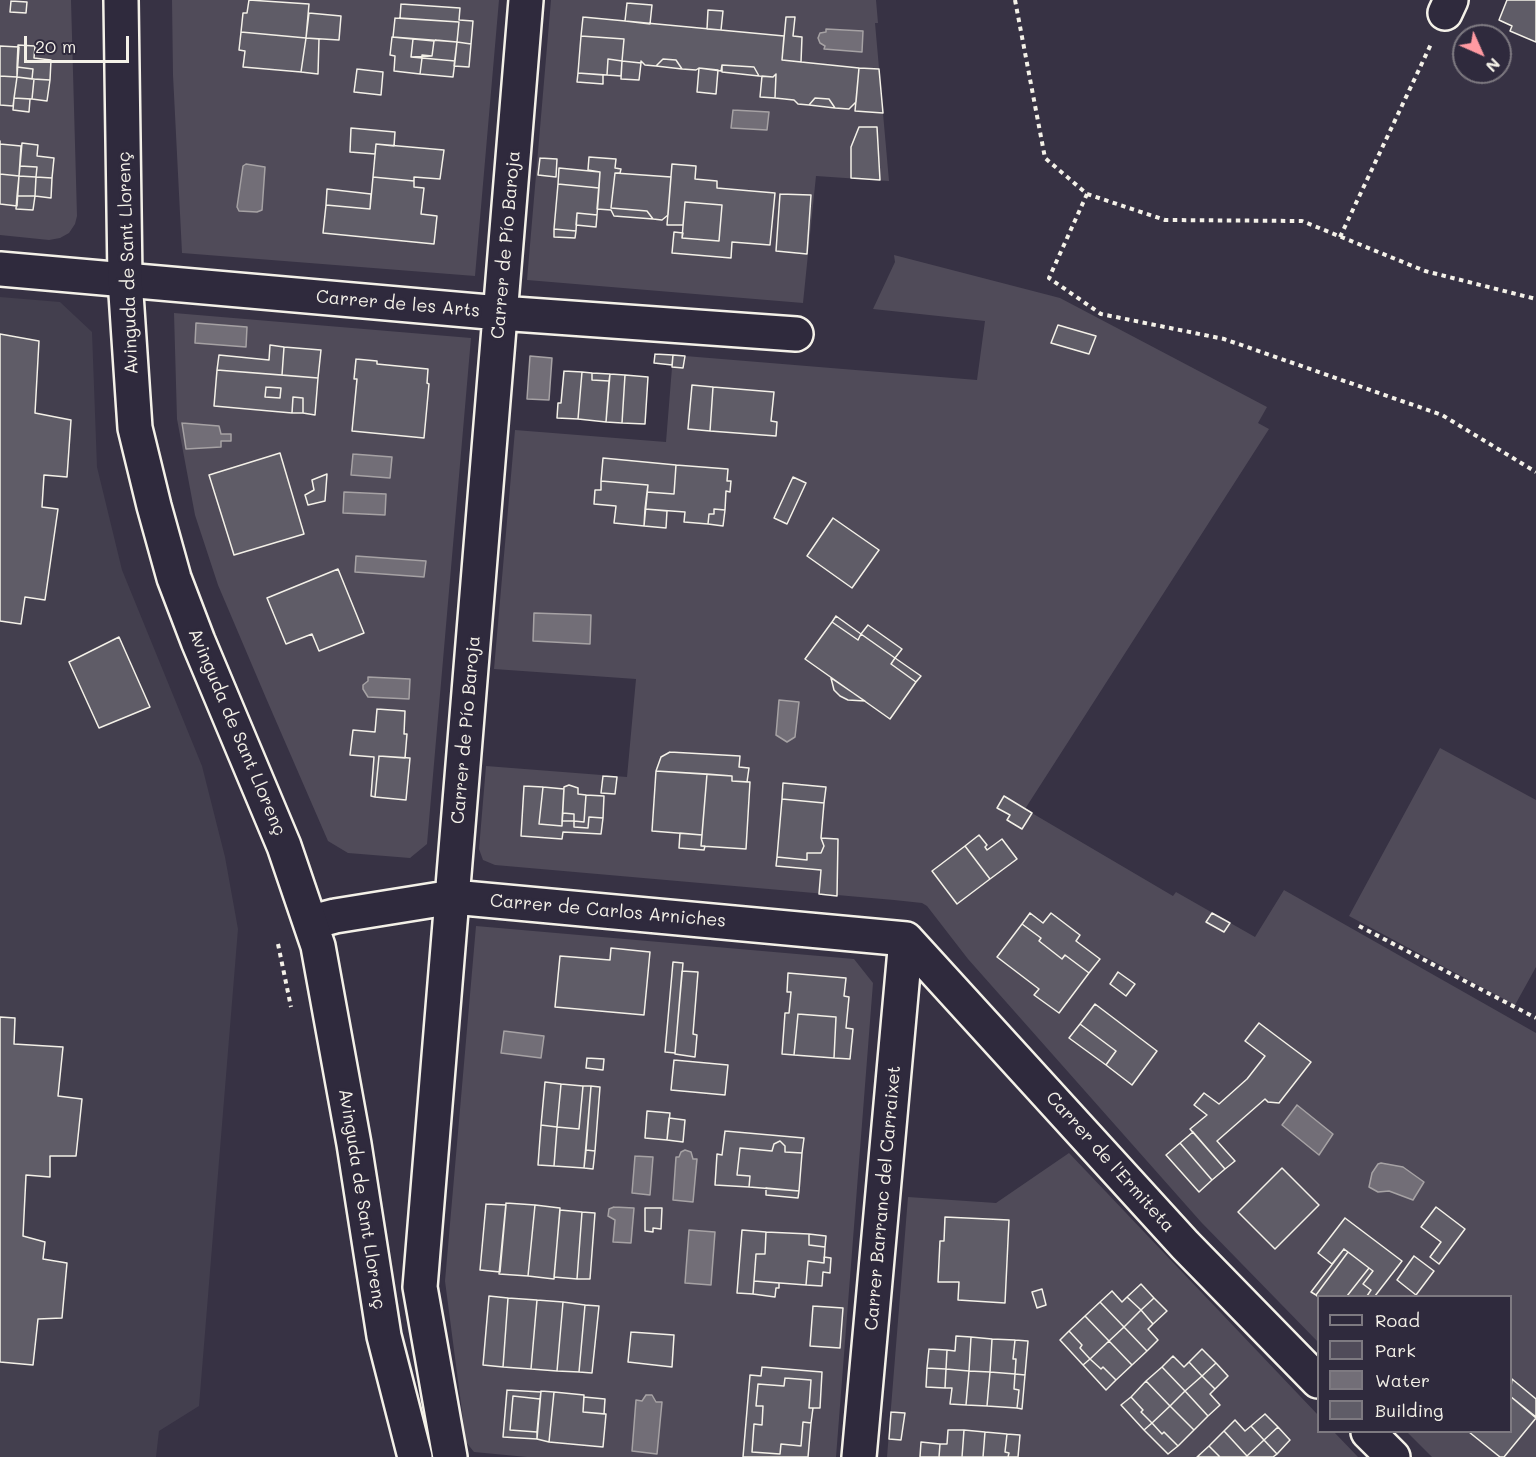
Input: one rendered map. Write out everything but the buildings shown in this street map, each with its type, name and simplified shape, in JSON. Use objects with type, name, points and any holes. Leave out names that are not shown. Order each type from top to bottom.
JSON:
[{"type":"street","name":"Avinguda de Sant Llorenç","points":[[121,0],[125,279],[135,428],[168,557],[198,641],[284,846],[312,922],[336,1038],[384,1336],[415,1457]]},
{"type":"street","name":"Carrer de Pío Baroja","points":[[450,1457],[420,1287],[526,0]]},
{"type":"street","name":"Carrer de les Arts","points":[[0,269],[500,313],[796,334]]},
{"type":"street","name":"Carrer de Carlos Arniches","points":[[312,922],[335,916],[453,897],[906,939]]},
{"type":"street","name":"Carrer de l'Ermiteta","points":[[906,939],[1185,1245],[1317,1380]]},
{"type":"street","name":"Carrer Barranc del Carraixet","points":[[859,1457],[906,939]]},
{"type":"street","points":[[1370,1433],[1393,1457]]},
{"type":"path","points":[[1015,0],[1045,158],[1086,194],[1165,220],[1302,220],[1425,271],[1536,299]]},
{"type":"path","points":[[1340,237],[1448,6]]},
{"type":"path","points":[[1086,194],[1049,278],[1101,315],[1224,339],[1443,415],[1536,472]]},
{"type":"path","points":[[1359,926],[1536,1018]]},
{"type":"shaded area","points":[[0,297],[60,302],[92,332],[97,467],[122,570],[202,766],[225,857],[238,929],[199,1406],[159,1431],[156,1457],[0,1457]]},
{"type":"green space","points":[[0,0],[71,0],[77,216],[69,233],[60,238],[49,240],[0,235]]},
{"type":"green space","points":[[172,0],[499,0],[475,276],[182,253],[173,75]]},
{"type":"green space","points":[[551,0],[876,0],[878,23],[875,23],[889,181],[816,176],[803,303],[527,280]]},
{"type":"green space","points":[[894,255],[1060,298],[1267,407],[1258,423],[1269,429],[1025,809],[1173,896],[1176,892],[1255,937],[1284,890],[1536,1033],[1536,1457],[1432,1457],[1408,1433],[1512,1433],[1512,1295],[1317,1295],[1317,1341],[1201,1222],[968,959],[927,906],[922,903],[495,865],[483,860],[479,849],[486,766],[627,777],[636,679],[494,669],[515,430],[666,442],[673,355],[977,380],[985,321],[873,309],[895,262]]},
{"type":"green space","points":[[174,313],[471,338],[427,844],[410,858],[348,853],[328,841],[266,698],[218,585],[195,515],[177,419]]},
{"type":"green space","points":[[1440,748],[1536,800],[1536,967],[1515,1005],[1349,916]]},
{"type":"green space","points":[[476,926],[854,959],[873,983],[836,1457],[527,1457],[474,1452],[466,1442],[445,1281]]},
{"type":"green space","points":[[1069,1153],[1317,1414],[1317,1433],[1335,1433],[1358,1457],[887,1457],[908,1197],[996,1203]]},
{"type":"water","points":[[826,29],[863,31],[862,52],[824,49],[825,46],[818,38],[820,33],[826,32]]},
{"type":"water","points":[[733,110],[769,112],[767,130],[731,128]]},
{"type":"water","points":[[246,164],[265,167],[262,210],[257,212],[239,211],[237,207],[243,166]]},
{"type":"water","points":[[196,323],[247,327],[246,347],[195,343]]},
{"type":"water","points":[[530,356],[552,358],[549,400],[527,399]]},
{"type":"water","points":[[182,423],[219,426],[221,434],[231,434],[231,441],[221,441],[221,447],[186,449]]},
{"type":"water","points":[[353,454],[392,457],[390,478],[351,475]]},
{"type":"water","points":[[344,492],[386,494],[385,515],[343,513]]},
{"type":"water","points":[[356,556],[426,561],[424,577],[355,572]]},
{"type":"water","points":[[534,613],[591,615],[590,644],[533,641]]},
{"type":"water","points":[[368,677],[410,679],[409,699],[368,697],[363,685],[368,681]]},
{"type":"water","points":[[779,700],[799,702],[795,737],[787,742],[776,735]]},
{"type":"water","points":[[504,1031],[544,1036],[541,1058],[501,1053]]},
{"type":"water","points":[[1297,1105],[1333,1134],[1319,1155],[1282,1125]]},
{"type":"water","points":[[685,1150],[691,1152],[693,1159],[697,1159],[693,1202],[673,1200],[676,1157],[679,1157]]},
{"type":"water","points":[[635,1156],[653,1157],[650,1195],[632,1193]]},
{"type":"water","points":[[1381,1163],[1403,1167],[1424,1182],[1413,1200],[1389,1191],[1378,1192],[1369,1187],[1372,1173]]},
{"type":"water","points":[[634,1208],[631,1243],[613,1242],[615,1220],[608,1216],[609,1209]]},
{"type":"water","points":[[689,1230],[715,1232],[711,1285],[685,1283]]},
{"type":"water","points":[[646,1395],[652,1395],[656,1402],[662,1402],[657,1454],[632,1451],[636,1400],[642,1401]]}]
